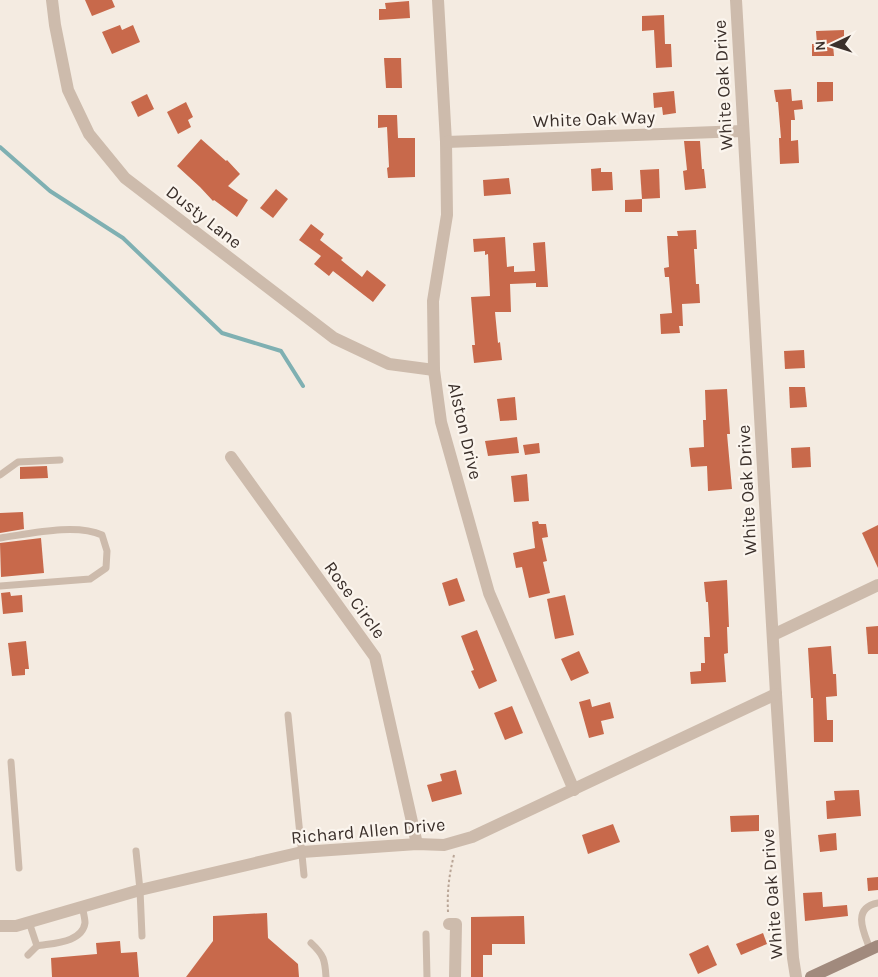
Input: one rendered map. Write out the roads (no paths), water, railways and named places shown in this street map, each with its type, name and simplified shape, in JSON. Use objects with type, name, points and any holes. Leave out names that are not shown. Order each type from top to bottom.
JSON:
[{"type":"main road","points":[[811,977],[874,948]]},
{"type":"street","name":"Dusty Lane","points":[[52,0],[68,90],[89,134],[125,178],[334,338],[389,364],[434,370]]},
{"type":"street","name":"Alston Drive","points":[[438,0],[446,142],[446,215],[434,301],[434,370],[441,422],[489,593],[574,790]]},
{"type":"street","name":"White Oak Drive","points":[[736,0],[776,694],[793,958],[796,977]]},
{"type":"street","name":"White Oak Way","points":[[446,142],[743,131]]},
{"type":"street","name":"Rose Circle","points":[[231,457],[374,657],[417,844]]},
{"type":"street","points":[[773,635],[878,585]]},
{"type":"street","name":"Richard Allen Drive","points":[[0,926],[16,926],[140,890],[302,852],[417,844],[444,845],[472,837],[776,694]]},
{"type":"street","points":[[449,924],[456,924],[455,977]]},
{"type":"lane","points":[[0,476],[18,462],[60,460]]},
{"type":"lane","points":[[0,538],[62,530],[94,531],[102,535],[108,560],[106,568],[90,579],[0,586]]},
{"type":"lane","points":[[288,715],[304,875]]},
{"type":"lane","points":[[11,762],[19,868]]},
{"type":"lane","points":[[136,851],[142,936]]},
{"type":"lane","points":[[874,948],[862,930],[861,920],[863,912],[867,907],[878,903]]},
{"type":"lane","points":[[28,955],[37,946],[69,940],[78,936],[85,923],[82,906]]},
{"type":"lane","points":[[29,922],[37,946]]},
{"type":"lane","points":[[426,934],[427,977]]},
{"type":"lane","points":[[311,944],[322,952],[326,977]]},
{"type":"waterway","points":[[0,147],[50,191],[123,238],[222,333],[281,351],[303,386]]}]
